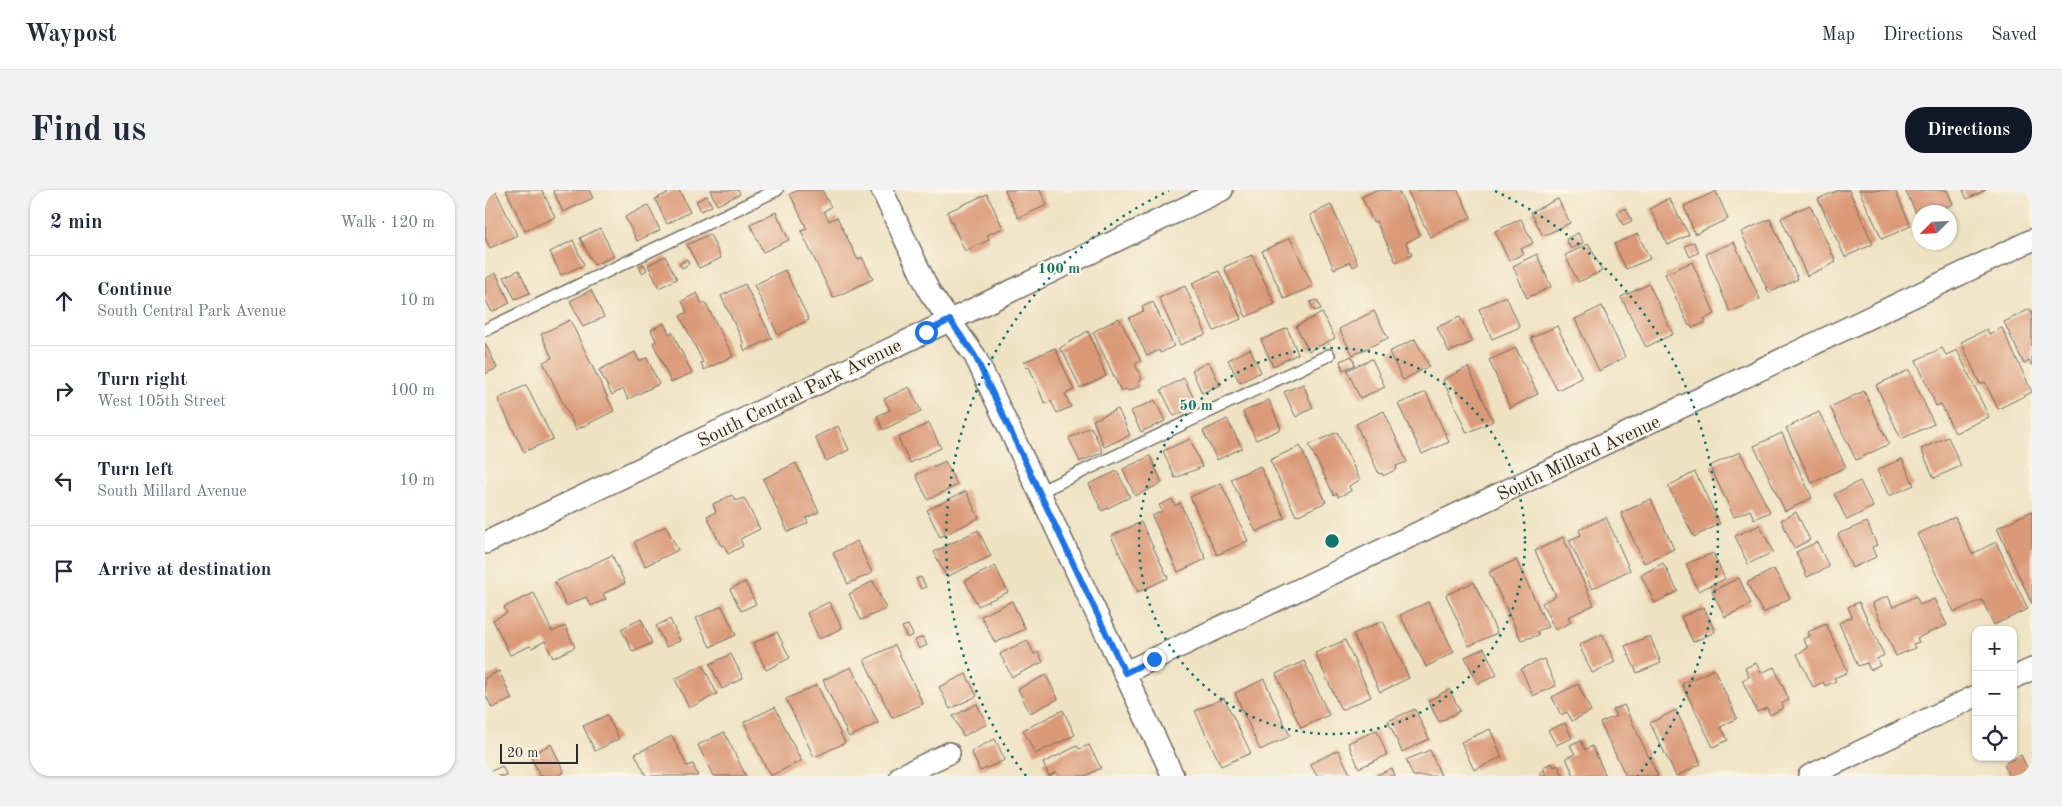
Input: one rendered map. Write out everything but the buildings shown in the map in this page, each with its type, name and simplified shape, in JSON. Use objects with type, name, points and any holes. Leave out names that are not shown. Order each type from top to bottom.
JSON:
[{"type":"street","points":[[882,190],[930,293],[975,356],[1173,776]]},
{"type":"street","name":"South Central Park Avenue","points":[[485,543],[1222,190]]},
{"type":"street","name":"South Millard Avenue","points":[[1125,673],[2032,240]]},
{"type":"street","points":[[2017,676],[2032,669]]},
{"type":"street","points":[[1809,776],[1972,698]]},
{"type":"street","points":[[901,776],[949,753]]},
{"type":"lane","points":[[485,330],[777,190]]},
{"type":"lane","points":[[1039,492],[1329,355]]},
{"type":"route","points":[[926,332],[950,320],[975,356],[1125,673],[1154,659]]}]
